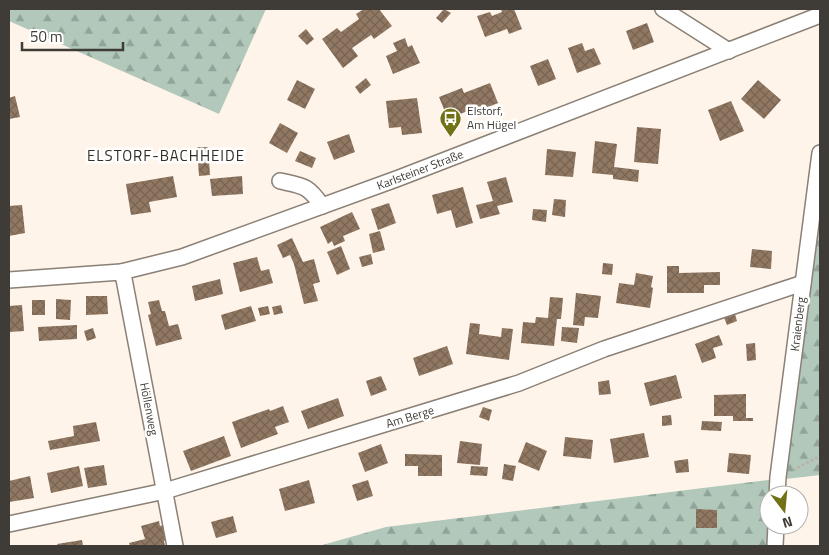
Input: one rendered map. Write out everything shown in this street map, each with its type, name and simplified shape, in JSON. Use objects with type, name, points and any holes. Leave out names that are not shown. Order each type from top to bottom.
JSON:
[{"type":"street","points":[[663,9],[729,51]]},
{"type":"street","name":"Karlsteiner Straße","points":[[9,280],[122,272],[182,257],[399,178],[820,15]]},
{"type":"street","name":"Kraienberg","points":[[778,485],[820,153]]},
{"type":"street","points":[[280,181],[307,188],[313,192],[322,206]]},
{"type":"street","name":"Höllenweg","points":[[122,272],[175,546]]},
{"type":"street","name":"Am Berge","points":[[9,524],[165,491],[519,384],[604,349],[803,283]]},
{"type":"path","points":[[778,477],[820,456]]},
{"type":"green space","points":[[9,9],[266,9],[219,114],[9,21]]},
{"type":"green space","points":[[820,174],[820,475],[777,480],[776,485],[759,485],[759,535],[769,535],[767,546],[319,546],[386,527],[777,479]]},
{"type":"building","points":[[364,9],[379,9],[392,26],[374,39],[371,35],[352,48],[358,56],[343,68],[322,39],[337,28],[341,32],[359,19],[356,14]]},
{"type":"building","points":[[444,9],[451,13],[442,23],[436,18]]},
{"type":"building","points":[[501,9],[514,9],[522,29],[509,34],[507,29],[485,37],[477,16],[490,12],[492,16],[502,12]]},
{"type":"building","points":[[647,23],[654,42],[633,50],[626,31]]},
{"type":"building","points":[[306,29],[314,39],[307,45],[298,36]]},
{"type":"building","points":[[405,38],[408,47],[412,45],[420,63],[393,74],[386,56],[397,51],[393,43]]},
{"type":"building","points":[[582,43],[585,51],[594,48],[601,64],[577,73],[568,48]]},
{"type":"building","points":[[548,59],[556,79],[538,86],[530,66]]},
{"type":"building","points":[[366,78],[371,85],[360,94],[355,87]]},
{"type":"building","points":[[297,80],[315,89],[305,109],[287,100]]},
{"type":"building","points":[[758,80],[781,100],[764,119],[741,99]]},
{"type":"building","points":[[490,83],[498,103],[471,114],[470,110],[448,119],[439,97],[462,88],[464,93]]},
{"type":"building","points":[[15,96],[20,117],[9,119],[9,98]]},
{"type":"building","points":[[417,98],[422,133],[402,135],[401,127],[389,128],[386,101]]},
{"type":"building","points":[[731,101],[744,131],[720,141],[708,110]]},
{"type":"building","points":[[280,123],[298,133],[287,153],[269,143]]},
{"type":"building","points":[[637,127],[661,129],[658,164],[634,162]]},
{"type":"building","points":[[349,134],[355,152],[334,160],[327,142]]},
{"type":"building","points":[[595,141],[617,144],[614,167],[639,170],[638,182],[613,179],[613,175],[592,173]]},
{"type":"building","points":[[197,147],[208,147],[210,175],[199,176]]},
{"type":"building","points":[[547,149],[576,152],[573,177],[545,175]]},
{"type":"building","points":[[300,151],[316,158],[312,168],[295,161]]},
{"type":"building","points":[[173,176],[177,197],[149,202],[151,212],[131,215],[126,184]]},
{"type":"building","points":[[242,176],[243,194],[212,196],[210,179]]},
{"type":"building","points":[[506,177],[513,202],[497,206],[500,214],[480,219],[476,205],[493,201],[487,182]]},
{"type":"building","points":[[463,187],[473,223],[456,228],[451,210],[437,214],[432,195]]},
{"type":"building","points":[[554,199],[566,200],[565,217],[552,215]]},
{"type":"building","points":[[389,203],[396,223],[378,230],[371,209]]},
{"type":"building","points":[[22,205],[25,233],[9,236],[9,206]]},
{"type":"building","points":[[533,209],[547,210],[546,222],[532,220]]},
{"type":"building","points":[[352,212],[360,229],[343,236],[345,241],[334,246],[332,241],[328,244],[320,227]]},
{"type":"building","points":[[380,231],[385,250],[373,253],[369,234]]},
{"type":"building","points":[[292,238],[303,262],[314,259],[320,282],[313,284],[318,301],[304,304],[290,255],[283,258],[277,245]]},
{"type":"building","points":[[341,246],[350,269],[337,275],[327,252]]},
{"type":"building","points":[[752,249],[772,251],[771,269],[750,267]]},
{"type":"building","points":[[371,254],[373,264],[362,267],[359,257]]},
{"type":"building","points":[[257,257],[261,271],[269,269],[273,283],[240,292],[233,263]]},
{"type":"building","points":[[603,263],[613,264],[612,275],[602,274]]},
{"type":"building","points":[[667,266],[679,266],[679,273],[720,272],[720,285],[704,285],[704,293],[667,293]]},
{"type":"building","points":[[636,273],[653,276],[650,308],[616,303],[619,283],[634,285]]},
{"type":"building","points":[[220,279],[223,294],[195,301],[192,286]]},
{"type":"building","points":[[576,293],[601,296],[598,318],[585,317],[584,326],[573,325]]},
{"type":"building","points":[[86,296],[107,296],[108,314],[86,315]]},
{"type":"building","points":[[550,297],[563,298],[561,319],[557,319],[554,346],[521,343],[523,322],[535,323],[536,317],[548,318]]},
{"type":"building","points":[[56,299],[71,300],[70,320],[56,319]]},
{"type":"building","points":[[32,300],[45,300],[45,315],[32,315]]},
{"type":"building","points":[[159,300],[162,311],[165,311],[169,326],[178,324],[182,339],[156,346],[148,315],[151,314],[148,302]]},
{"type":"building","points":[[22,305],[24,331],[9,332],[9,306]]},
{"type":"building","points":[[281,305],[283,313],[274,315],[272,307]]},
{"type":"building","points":[[251,306],[256,321],[225,330],[221,315]]},
{"type":"building","points":[[268,306],[270,314],[260,316],[258,308]]},
{"type":"building","points":[[734,311],[737,321],[727,325],[723,315]]},
{"type":"building","points":[[470,323],[480,324],[479,334],[501,337],[502,328],[513,329],[509,360],[466,354]]},
{"type":"building","points":[[77,325],[77,339],[39,341],[38,327]]},
{"type":"building","points":[[562,327],[579,328],[577,343],[561,341]]},
{"type":"building","points":[[93,328],[96,338],[87,341],[84,331]]},
{"type":"building","points":[[719,335],[723,345],[713,348],[716,358],[702,363],[695,344]]},
{"type":"building","points":[[755,343],[756,360],[747,361],[746,344]]},
{"type":"building","points":[[447,346],[453,364],[419,376],[413,358]]},
{"type":"building","points":[[676,375],[682,398],[650,406],[644,383]]},
{"type":"building","points":[[381,376],[387,390],[371,396],[366,381]]},
{"type":"building","points":[[609,380],[611,394],[599,395],[598,382]]},
{"type":"building","points":[[746,394],[746,418],[753,418],[753,421],[733,421],[733,416],[714,416],[714,395]]},
{"type":"building","points":[[338,398],[344,416],[308,429],[301,411]]},
{"type":"building","points":[[283,406],[289,422],[275,427],[278,434],[241,448],[232,422]]},
{"type":"building","points":[[483,407],[492,410],[489,421],[479,417]]},
{"type":"building","points":[[671,415],[672,425],[662,426],[662,416]]},
{"type":"building","points":[[702,421],[722,422],[721,431],[701,430]]},
{"type":"building","points":[[96,422],[100,441],[50,450],[48,441],[74,436],[73,426]]},
{"type":"building","points":[[644,433],[649,457],[614,463],[610,439]]},
{"type":"building","points":[[224,436],[231,456],[191,471],[183,451]]},
{"type":"building","points":[[565,437],[593,440],[591,459],[563,456]]},
{"type":"building","points":[[460,441],[482,444],[480,465],[457,463]]},
{"type":"building","points":[[526,442],[547,451],[539,471],[518,462]]},
{"type":"building","points":[[381,444],[388,463],[365,472],[358,453]]},
{"type":"building","points":[[729,453],[751,455],[749,474],[727,472]]},
{"type":"building","points":[[405,454],[442,455],[442,476],[418,476],[418,466],[405,466]]},
{"type":"building","points":[[688,459],[689,472],[676,473],[674,461]]},
{"type":"building","points":[[504,464],[516,466],[513,481],[502,479]]},
{"type":"building","points":[[104,465],[107,485],[88,488],[84,468]]},
{"type":"building","points":[[79,466],[83,486],[51,493],[47,473]]},
{"type":"building","points":[[471,466],[488,467],[487,476],[470,475]]},
{"type":"building","points":[[30,476],[34,498],[9,502],[9,481]]},
{"type":"building","points":[[309,480],[315,503],[285,511],[279,489]]},
{"type":"building","points":[[368,480],[373,496],[357,501],[352,485]]},
{"type":"building","points":[[696,509],[717,510],[717,528],[696,528]]},
{"type":"building","points":[[233,516],[237,532],[216,538],[211,522]]},
{"type":"building","points":[[159,521],[160,526],[163,525],[167,540],[164,541],[165,546],[130,546],[129,543],[145,539],[141,526]]},
{"type":"building","points":[[82,540],[83,546],[58,546],[57,544]]},
{"type":"place","name":"Elstorf, Am Hügel","points":[[451,137]]},
{"type":"district","name":"ELSTORF-BACHHEIDE","points":[[166,156]]}]
